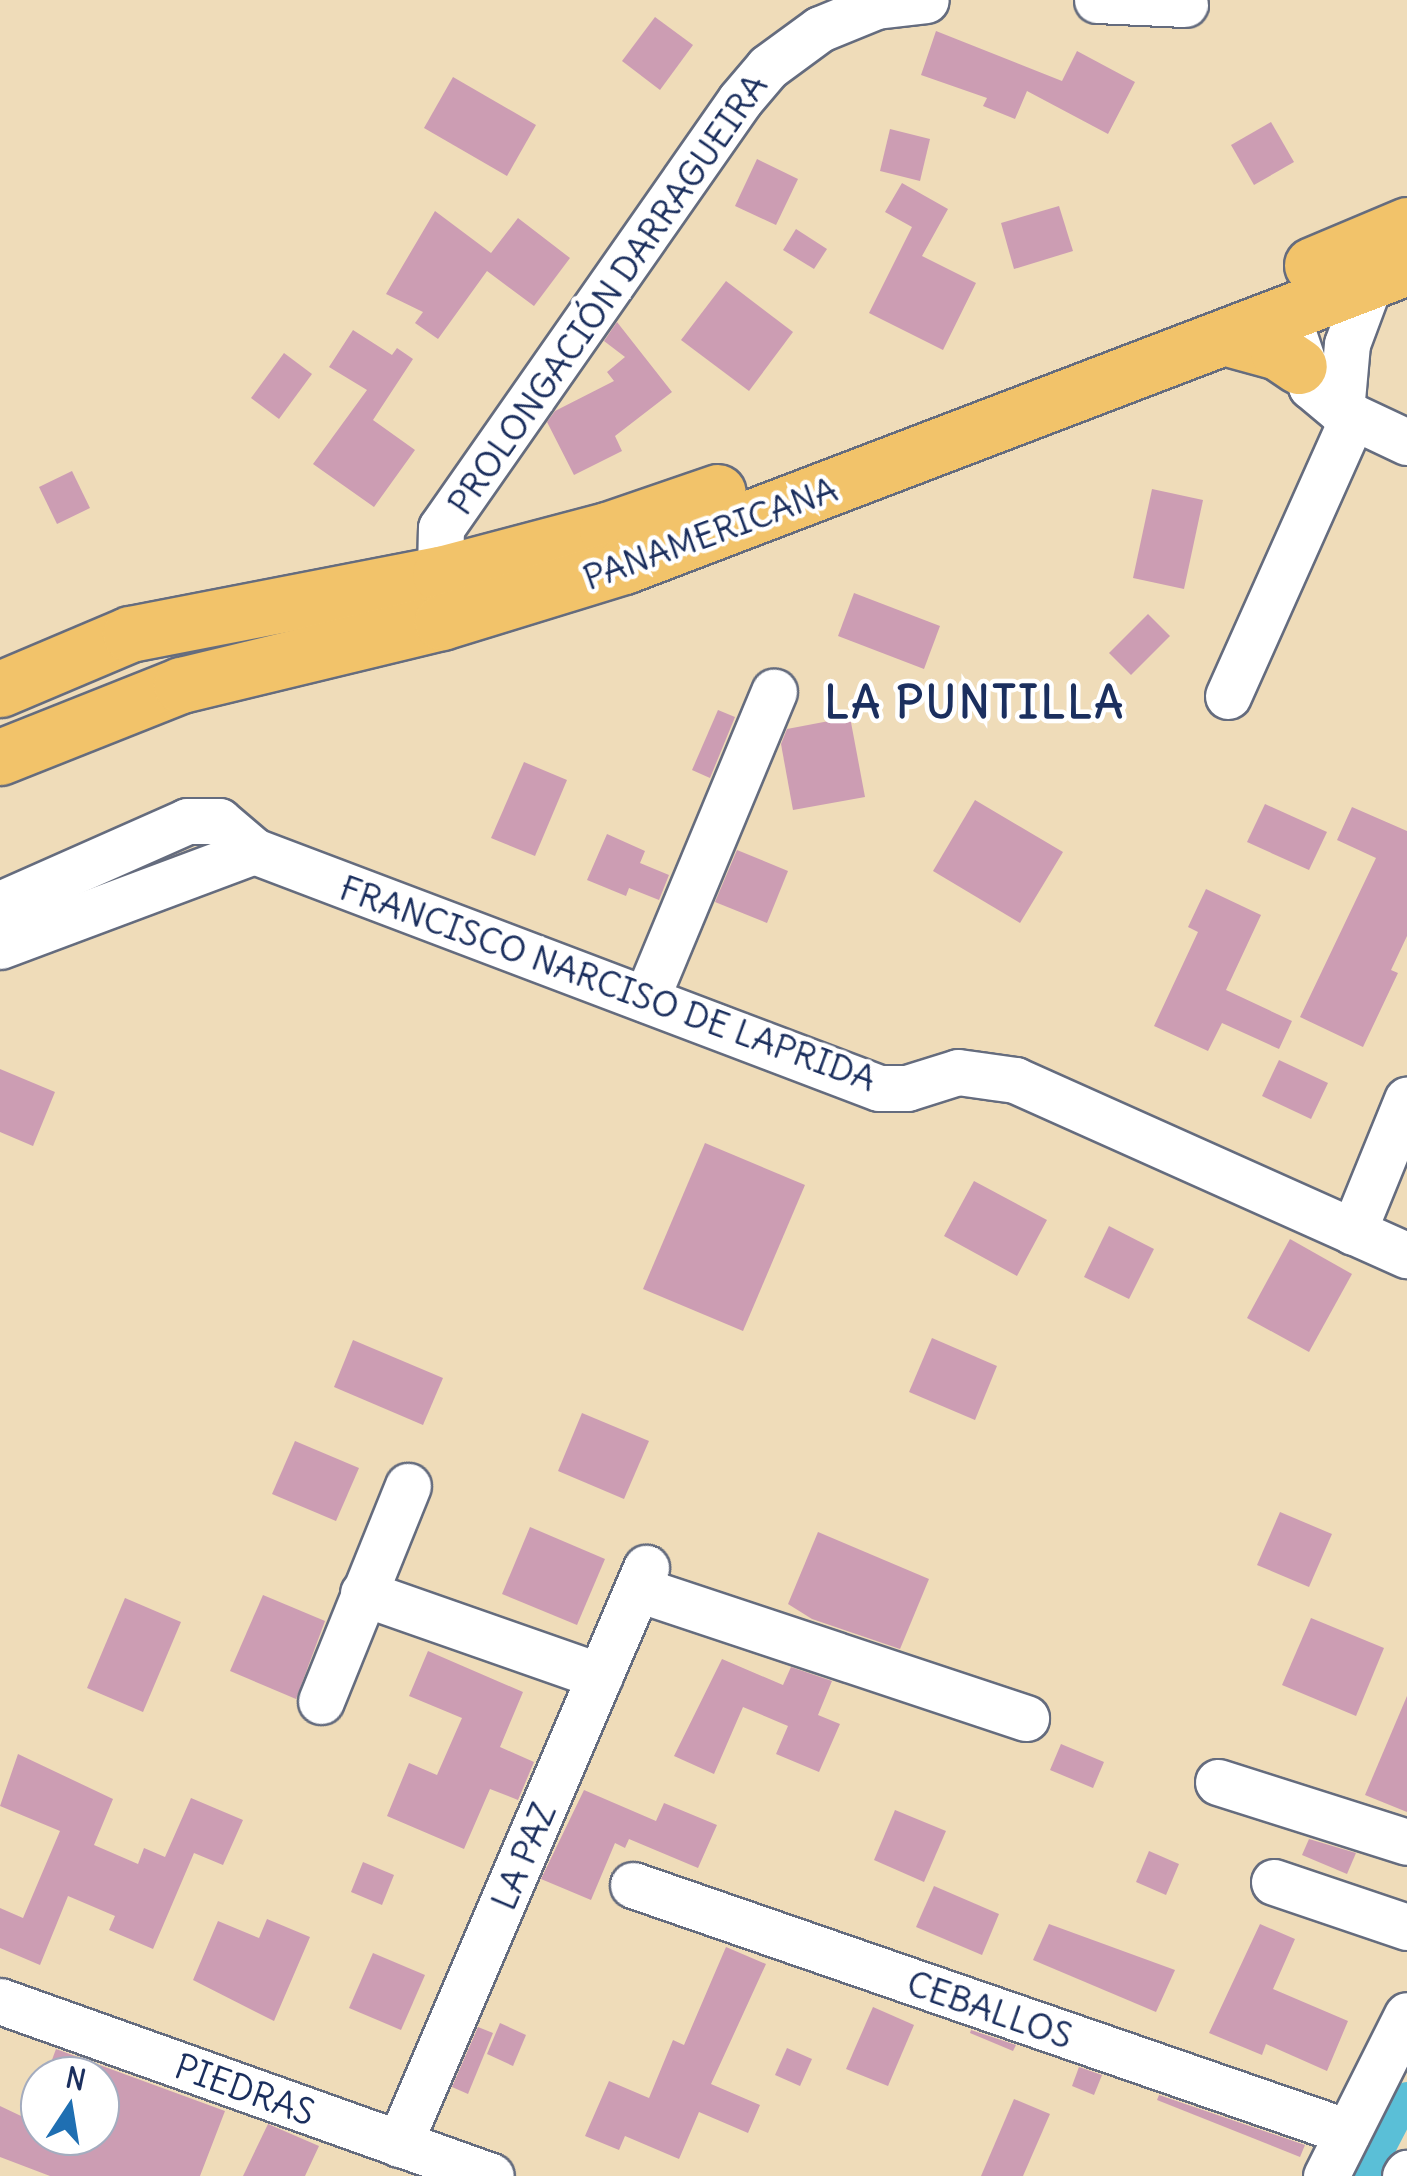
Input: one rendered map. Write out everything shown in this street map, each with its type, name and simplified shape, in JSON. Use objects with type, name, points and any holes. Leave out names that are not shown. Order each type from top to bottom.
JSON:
[{"type":"main road","name":"PANAMERICANA","points":[[0,757],[182,685],[528,599],[1227,338],[1295,310],[1366,270],[1407,225]]},
{"type":"main road","name":"PANAMERICANA","points":[[0,688],[130,634],[440,574],[607,530],[1366,270]]},
{"type":"main road","points":[[1227,338],[1265,347],[1299,366]]},
{"type":"street","name":"PROLONGACIÓN DARRAGUEIRA","points":[[440,574],[442,528],[740,100],[768,67],[820,29],[876,6],[926,0]]},
{"type":"street","points":[[1097,0],[1185,4]]},
{"type":"street","points":[[1228,696],[1347,414],[1346,344],[1366,270]]},
{"type":"street","points":[[1295,310],[1299,366],[1347,414],[1407,442]]},
{"type":"street","points":[[646,999],[774,692]]},
{"type":"street","name":"FRANCISCO NARCISO DE LAPRIDA","points":[[0,904],[187,821],[219,820],[254,850],[879,1088],[907,1088],[958,1072],[1014,1080],[1407,1255]]},
{"type":"street","points":[[0,946],[254,850]]},
{"type":"street","points":[[1353,1232],[1407,1100]]},
{"type":"street","points":[[321,1701],[408,1486]]},
{"type":"street","name":"LA PAZ","points":[[399,2144],[642,1578],[1026,1718]]},
{"type":"street","points":[[363,1593],[600,1676]]},
{"type":"street","points":[[1218,1782],[1407,1842]]},
{"type":"street","points":[[1274,1882],[1407,1928]]},
{"type":"street","name":"CEBALLOS","points":[[632,1885],[1348,2132]]},
{"type":"street","name":"PIEDRAS","points":[[0,2002],[490,2176]]},
{"type":"street","points":[[1326,2176],[1407,2016]]},
{"type":"building","points":[[655,17],[693,45],[660,90],[622,61]]},
{"type":"building","points":[[936,31],[1062,81],[1077,51],[1135,82],[1108,134],[1027,91],[1015,119],[983,106],[987,98],[921,75]]},
{"type":"building","points":[[453,77],[536,125],[507,176],[424,128]]},
{"type":"building","points":[[1271,122],[1294,162],[1254,185],[1231,145]]},
{"type":"building","points":[[890,129],[930,139],[920,181],[880,171]]},
{"type":"building","points":[[757,159],[798,179],[776,225],[735,206]]},
{"type":"building","points":[[902,183],[948,209],[922,256],[976,283],[943,350],[869,313],[912,227],[885,212]]},
{"type":"building","points":[[1059,206],[1073,251],[1014,269],[1001,223]]},
{"type":"building","points":[[435,211],[491,253],[518,218],[570,258],[534,306],[487,271],[438,339],[415,323],[423,312],[386,294]]},
{"type":"building","points":[[796,229],[827,249],[814,269],[783,250]]},
{"type":"building","points":[[726,281],[793,332],[749,391],[681,340]]},
{"type":"building","points":[[617,322],[672,392],[615,436],[622,451],[574,475],[547,422],[555,411],[614,381],[607,372],[625,357],[604,341]]},
{"type":"building","points":[[353,330],[392,355],[397,348],[413,359],[373,420],[415,450],[374,507],[313,464],[367,390],[329,367]]},
{"type":"building","points":[[284,353],[312,374],[279,419],[251,398]]},
{"type":"building","points":[[72,471],[90,508],[57,524],[39,487]]},
{"type":"building","points":[[1152,489],[1203,500],[1184,589],[1133,578]]},
{"type":"building","points":[[854,593],[940,626],[924,669],[838,636]]},
{"type":"building","points":[[1148,614],[1170,636],[1131,675],[1109,653]]},
{"type":"building","points":[[718,710],[735,717],[710,778],[692,770]]},
{"type":"building","points":[[850,717],[865,797],[793,810],[781,744],[787,729]]},
{"type":"building","points":[[524,762],[567,780],[535,856],[491,838]]},
{"type":"building","points":[[975,800],[1063,852],[1020,923],[933,871]]},
{"type":"building","points":[[1265,804],[1327,832],[1309,870],[1247,842]]},
{"type":"building","points":[[1352,807],[1407,831],[1407,936],[1391,970],[1398,973],[1363,1047],[1300,1017],[1376,858],[1337,840]]},
{"type":"building","points":[[607,834],[645,851],[640,863],[669,875],[659,900],[629,888],[626,896],[587,880]]},
{"type":"building","points":[[737,850],[788,871],[767,923],[715,902]]},
{"type":"building","points":[[1206,889],[1261,915],[1226,990],[1292,1021],[1279,1049],[1222,1023],[1208,1051],[1154,1026],[1198,932],[1188,927]]},
{"type":"building","points":[[1279,1060],[1328,1083],[1311,1119],[1262,1096]]},
{"type":"building","points":[[0,1069],[55,1092],[33,1146],[0,1132]]},
{"type":"building","points":[[705,1143],[805,1185],[743,1331],[643,1289]]},
{"type":"building","points":[[974,1181],[1047,1220],[1017,1276],[944,1236]]},
{"type":"building","points":[[1109,1226],[1154,1249],[1129,1299],[1084,1277]]},
{"type":"building","points":[[1290,1239],[1352,1274],[1309,1352],[1247,1318]]},
{"type":"building","points":[[932,1338],[997,1366],[975,1420],[909,1392]]},
{"type":"building","points":[[353,1340],[443,1378],[423,1425],[334,1387]]},
{"type":"building","points":[[582,1413],[649,1441],[624,1499],[558,1471]]},
{"type":"building","points":[[295,1441],[359,1468],[336,1521],[272,1494]]},
{"type":"building","points":[[1280,1512],[1332,1534],[1309,1587],[1257,1565]]},
{"type":"building","points":[[530,1527],[605,1559],[577,1625],[502,1594]]},
{"type":"building","points":[[818,1532],[929,1579],[900,1649],[812,1619],[788,1604]]},
{"type":"building","points":[[263,1595],[325,1621],[296,1699],[230,1671]]},
{"type":"building","points":[[125,1598],[181,1622],[143,1712],[87,1688]]},
{"type":"building","points":[[1311,1618],[1384,1648],[1356,1716],[1282,1685]]},
{"type":"building","points":[[428,1651],[523,1692],[500,1747],[534,1762],[518,1800],[490,1789],[464,1849],[387,1816],[409,1763],[437,1775],[462,1718],[409,1696]]},
{"type":"building","points":[[722,1659],[783,1685],[791,1667],[832,1681],[818,1715],[840,1724],[819,1772],[776,1754],[788,1726],[743,1707],[714,1774],[674,1756]]},
{"type":"building","points":[[1407,1696],[1407,1812],[1365,1795]]},
{"type":"building","points":[[1061,1744],[1104,1762],[1093,1788],[1050,1770]]},
{"type":"building","points":[[18,1754],[113,1799],[94,1845],[138,1864],[144,1848],[165,1857],[191,1798],[243,1820],[223,1865],[194,1853],[153,1949],[109,1930],[115,1916],[68,1896],[40,1965],[0,1948],[0,1908],[23,1918],[60,1831],[0,1806]]},
{"type":"building","points":[[584,1790],[656,1821],[664,1803],[717,1825],[698,1868],[629,1839],[625,1848],[615,1843],[591,1900],[541,1879]]},
{"type":"building","points":[[895,1810],[946,1831],[924,1882],[874,1860]]},
{"type":"building","points":[[1309,1839],[1356,1853],[1347,1874],[1302,1855]]},
{"type":"building","points":[[1149,1851],[1179,1864],[1166,1895],[1136,1882]]},
{"type":"building","points":[[363,1862],[394,1875],[382,1905],[351,1892]]},
{"type":"building","points":[[934,1886],[999,1914],[982,1955],[916,1927]]},
{"type":"building","points":[[267,1919],[310,1937],[274,2021],[193,1980],[218,1921],[259,1938]]},
{"type":"building","points":[[1049,1924],[1175,1970],[1156,2012],[1033,1960]]},
{"type":"building","points":[[1260,1924],[1295,1939],[1273,1989],[1348,2021],[1327,2071],[1266,2044],[1262,2055],[1209,2033]]},
{"type":"building","points":[[726,1947],[766,1964],[711,2084],[760,2105],[748,2133],[699,2112],[679,2159],[625,2136],[619,2150],[585,2136],[609,2081],[649,2098],[673,2040],[684,2045]]},
{"type":"building","points":[[373,1953],[425,1975],[401,2030],[349,2008]]},
{"type":"building","points":[[873,2007],[914,2025],[888,2086],[846,2069]]},
{"type":"building","points":[[500,2023],[526,2035],[513,2066],[487,2054]]},
{"type":"building","points":[[478,2027],[493,2033],[468,2094],[452,2087]]},
{"type":"building","points":[[971,2030],[1016,2045],[1013,2051],[970,2033]]},
{"type":"building","points":[[787,2048],[812,2059],[800,2086],[775,2075]]},
{"type":"building","points":[[56,2049],[75,2056],[53,2056]]},
{"type":"building","points":[[1079,2067],[1102,2075],[1094,2095],[1072,2086]]},
{"type":"building","points":[[120,2072],[225,2111],[200,2176],[50,2176],[0,2157],[0,2106],[20,2116],[20,2156],[120,2156]]},
{"type":"building","points":[[1159,2095],[1305,2145],[1300,2157],[1157,2100]]},
{"type":"building","points":[[1014,2099],[1050,2114],[1023,2176],[981,2176]]},
{"type":"building","points":[[268,2124],[319,2146],[305,2176],[243,2176]]},
{"type":"waterway","points":[[1366,2176],[1407,2097]]},
{"type":"district","name":"LA PUNTILLA","points":[[975,703]]}]
